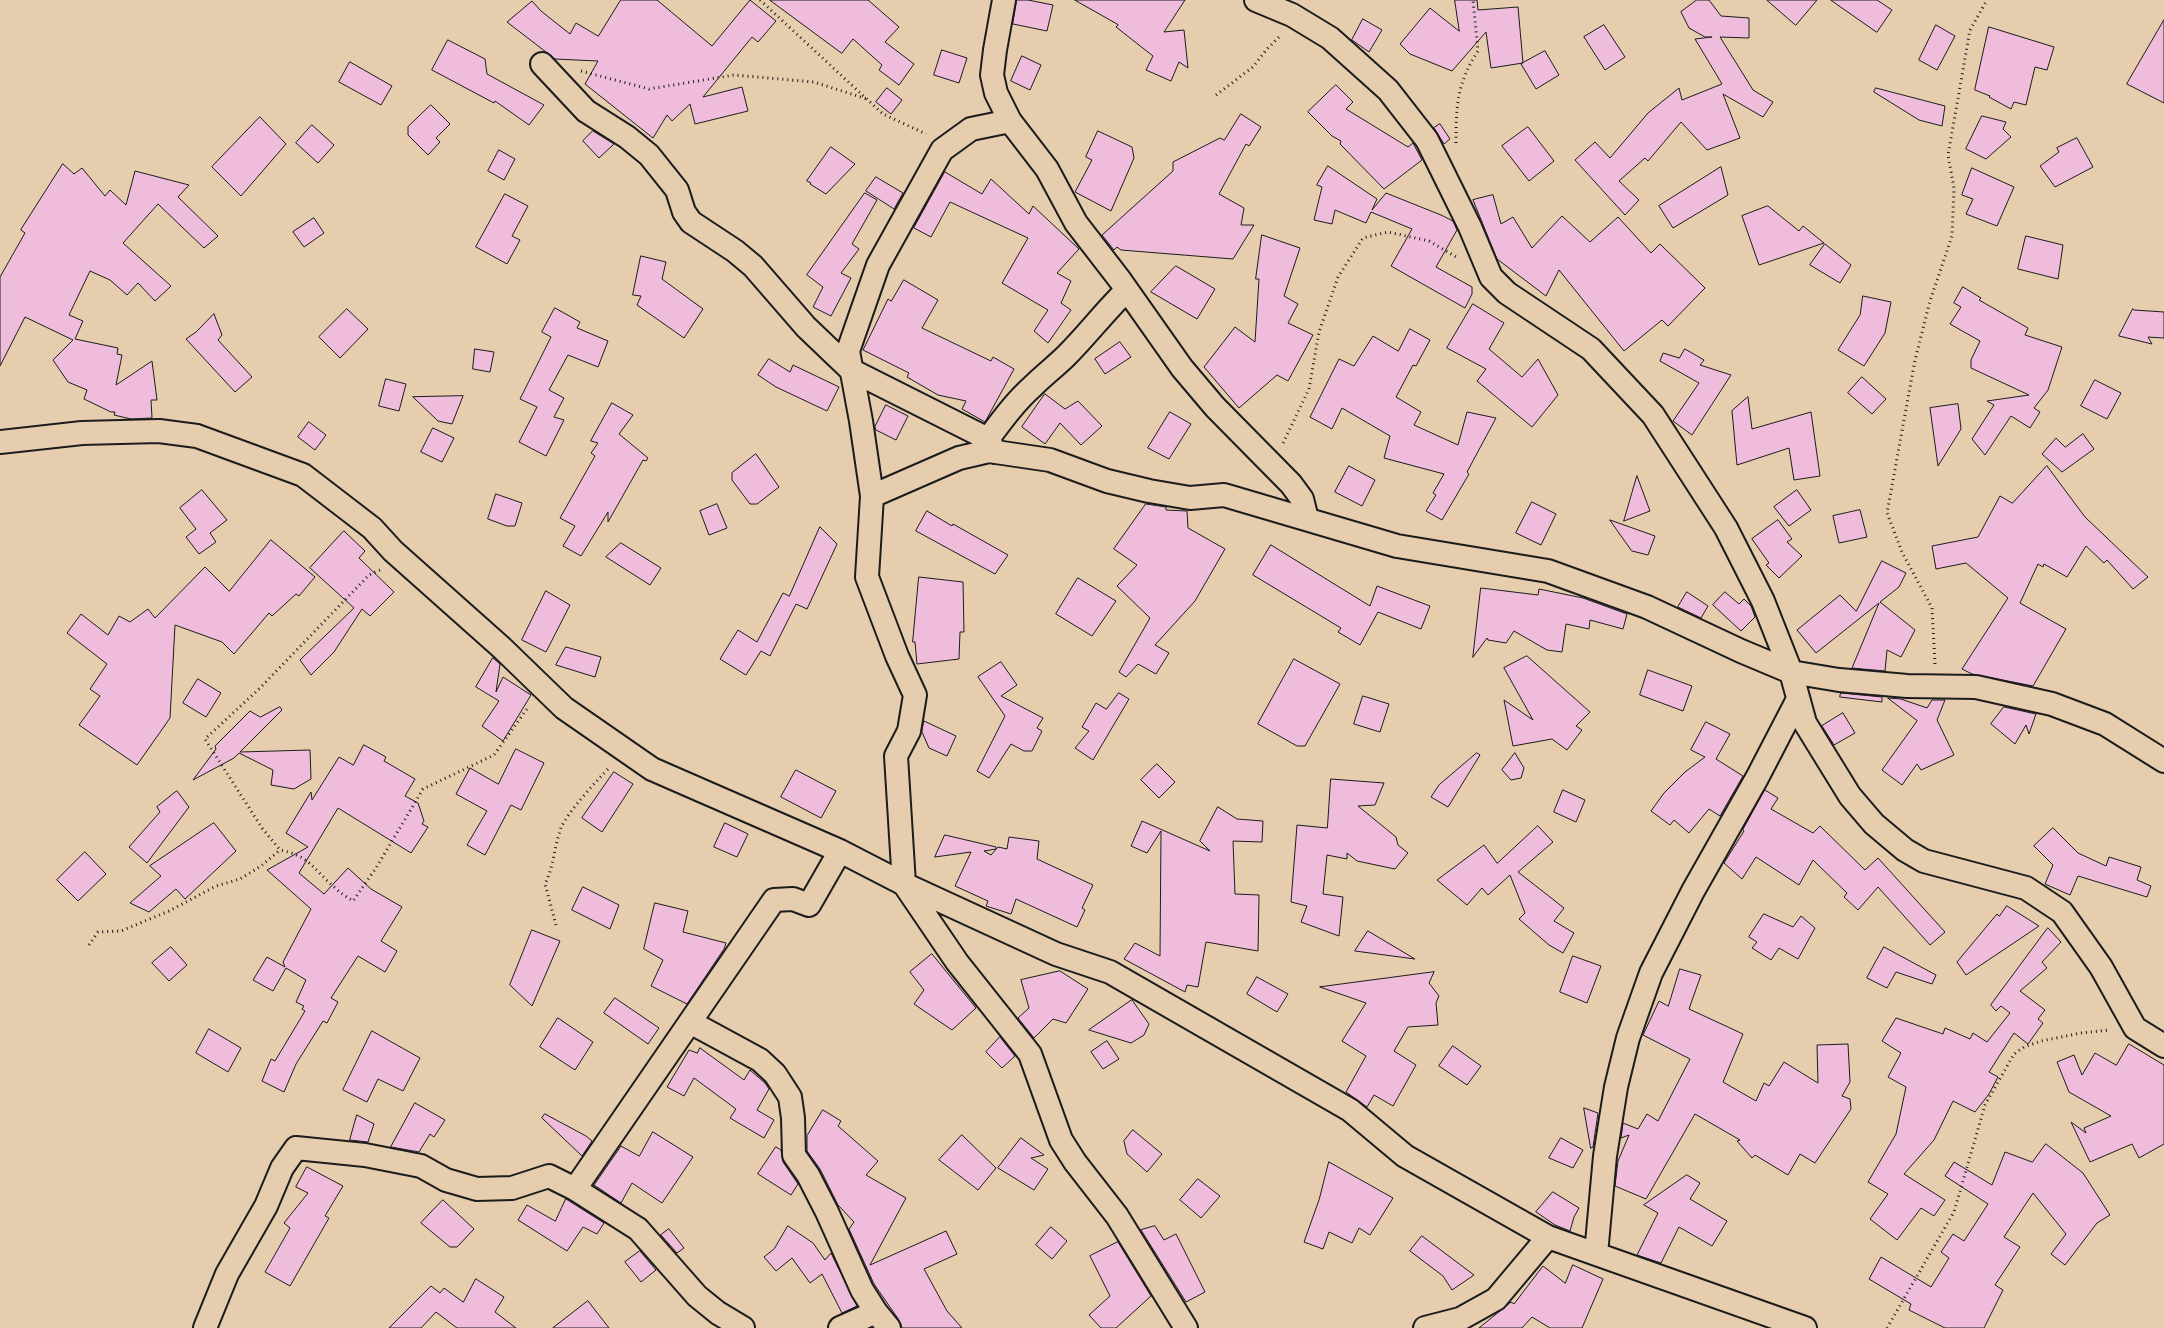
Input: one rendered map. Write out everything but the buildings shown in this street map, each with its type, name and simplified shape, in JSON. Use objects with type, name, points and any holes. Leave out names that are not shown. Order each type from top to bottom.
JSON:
[{"type":"street","points":[[1004,0],[992,75],[996,93],[1010,121],[1046,169],[1076,223],[1127,290],[1182,368],[1216,407],[1291,484],[1302,499],[1307,519]]},
{"type":"street","points":[[1256,0],[1292,15],[1330,38],[1388,90],[1421,133],[1470,227],[1491,277],[1514,298],[1591,350],[1653,415],[1726,528],[1763,600],[1791,672],[1805,723],[1850,796],[1874,824],[1905,850],[1924,861],[2026,888],[2062,912],[2101,967],[2135,1028],[2164,1046]]},
{"type":"street","points":[[542,64],[586,111],[627,137],[648,154],[677,190],[684,212],[691,222],[735,251],[753,266],[806,326],[852,370],[991,445],[1050,460],[1107,481],[1149,491],[1190,498],[1224,496],[1397,546],[1548,571],[1647,607],[1791,672],[1839,680],[1936,687],[1976,687],[2052,704],[2105,724],[2164,761]]},
{"type":"street","points":[[1010,121],[971,129],[942,150],[878,265],[848,352],[872,496],[867,577],[914,695],[909,731],[896,756],[904,884],[957,962],[1030,1054],[1061,1140],[1075,1162],[1117,1216],[1186,1328]]},
{"type":"street","points":[[872,496],[991,445],[1027,392],[1070,353],[1127,290]]},
{"type":"street","points":[[0,442],[82,433],[159,431],[197,436],[303,475],[372,528],[414,570],[502,648],[564,708],[652,769],[840,851],[904,884],[1056,954],[1110,972],[1350,1110],[1405,1156],[1548,1238],[1805,1328]]},
{"type":"street","points":[[1596,1254],[1605,1156],[1616,1087],[1628,1038],[1651,973],[1693,891],[1757,778],[1798,698]]},
{"type":"street","points":[[576,1189],[774,900],[793,899],[809,905],[840,851]]},
{"type":"street","points":[[690,1022],[760,1060],[775,1074],[790,1097],[793,1118],[794,1155],[808,1175],[827,1212],[862,1290],[882,1320],[840,1328]]},
{"type":"street","points":[[205,1328],[227,1274],[266,1206],[282,1168],[296,1148],[365,1155],[421,1166],[446,1180],[477,1189],[512,1188],[549,1176],[576,1189],[638,1229],[697,1296],[718,1313],[743,1328]]},
{"type":"street","points":[[1425,1328],[1460,1319],[1496,1299],[1548,1238]]},
{"type":"path","points":[[760,0],[883,114],[934,136]]},
{"type":"path","points":[[1456,146],[1456,106],[1466,70],[1478,51],[1473,0]]},
{"type":"path","points":[[1936,687],[1932,608],[1902,552],[1886,513],[1915,360],[1930,301],[1952,236],[1954,188],[1948,155],[1970,30],[1987,0]]},
{"type":"path","points":[[1216,95],[1253,67],[1266,50],[1285,32],[1292,15]]},
{"type":"path","points":[[542,64],[584,72],[649,89],[734,75],[814,82],[867,99]]},
{"type":"path","points":[[1271,464],[1309,389],[1319,332],[1338,277],[1363,238],[1388,232],[1429,241],[1460,259]]},
{"type":"path","points":[[414,570],[388,566],[369,575],[260,688],[205,739],[262,828],[280,850],[296,853],[314,865],[334,888],[353,902],[376,868],[423,789],[494,755],[543,688]]},
{"type":"path","points":[[556,924],[545,884],[552,870],[562,827],[594,783],[626,751]]},
{"type":"path","points":[[89,945],[98,932],[120,930],[169,911],[216,886],[240,879],[261,866],[280,850]]},
{"type":"path","points":[[1887,1328],[1954,1212],[1985,1105],[2014,1054],[2024,1047],[2065,1036],[2135,1028]]}]
